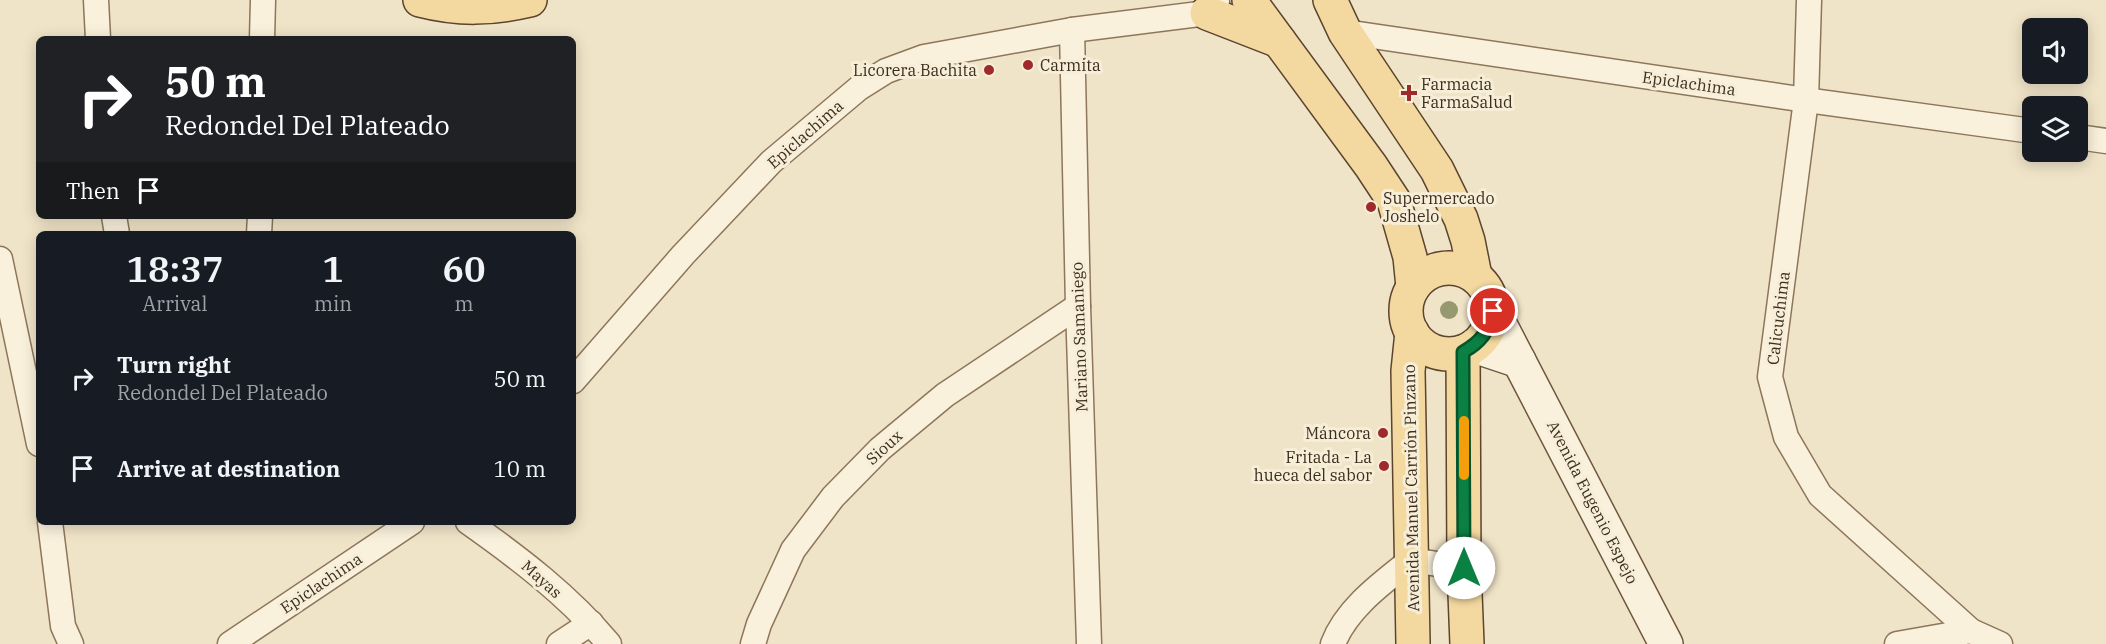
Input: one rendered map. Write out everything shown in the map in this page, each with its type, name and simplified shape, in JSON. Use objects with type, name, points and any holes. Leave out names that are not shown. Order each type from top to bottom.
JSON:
[{"type":"main road","points":[[420,0],[468,8],[499,7],[530,0]]},
{"type":"main road","points":[[1249,0],[1394,201],[1410,257],[1413,287]]},
{"type":"main road","points":[[1330,0],[1345,32],[1437,170],[1461,219],[1475,276]]},
{"type":"main road","points":[[1213,6],[1279,41]]},
{"type":"main road","points":[[1467,644],[1464,568],[1469,349],[1484,336],[1493,311],[1491,298],[1485,286],[1475,276],[1463,270],[1450,267],[1436,270],[1423,276],[1413,287],[1407,302],[1407,318],[1412,332],[1421,344],[1434,351],[1448,354],[1469,349],[1519,361]]},
{"type":"main road","name":"Avenida Eugenio Espejo","points":[[1493,311],[1666,644]]},
{"type":"main road","name":"Avenida Manuel Carrión Pinzano","points":[[1412,332],[1408,371],[1413,644]]},
{"type":"street","points":[[96,0],[98,36]]},
{"type":"street","points":[[262,36],[263,0]]},
{"type":"street","name":"Calicuchima","points":[[1809,0],[1806,100],[1770,377],[1786,437],[1820,495],[1971,631],[2000,644]]},
{"type":"street","name":"Epiclachima","points":[[576,378],[683,255],[771,162],[859,88],[886,71],[924,57],[1213,6]]},
{"type":"street","name":"Mariano Samaniego","points":[[1072,30],[1089,644]]},
{"type":"street","name":"Epiclachima","points":[[1345,32],[2022,130]]},
{"type":"street","points":[[2088,138],[2106,141]]},
{"type":"street","points":[[0,259],[36,430]]},
{"type":"street","name":"Sioux","points":[[753,644],[759,624],[793,549],[833,497],[880,449],[945,395],[1078,306]]},
{"type":"street","points":[[50,525],[63,626],[71,644]]},
{"type":"street","name":"Epiclachima","points":[[230,644],[408,525]]},
{"type":"street","name":"Mayas","points":[[472,525],[520,559],[591,623],[609,644]]},
{"type":"street","points":[[1334,644],[1337,634],[1369,593],[1411,560],[1464,568]]},
{"type":"street","points":[[559,644],[591,623]]},
{"type":"street","points":[[1897,644],[1971,631]]},
{"type":"slow traffic","points":[[1464,421],[1464,475]]},
{"type":"place","name":"Carmita","points":[[1028,65]]},
{"type":"place","name":"Licorera Bachita","points":[[989,70]]},
{"type":"place","name":"Farmacia FarmaSalud","points":[[1409,93]]},
{"type":"place","name":"Supermercado Joshelo","points":[[1371,207]]},
{"type":"place","name":"Máncora","points":[[1383,433]]},
{"type":"place","name":"Fritada - La hueca del sabor","points":[[1384,466]]},
{"type":"route","points":[[1464,568],[1463,352],[1474,346],[1484,336],[1493,311]]}]
